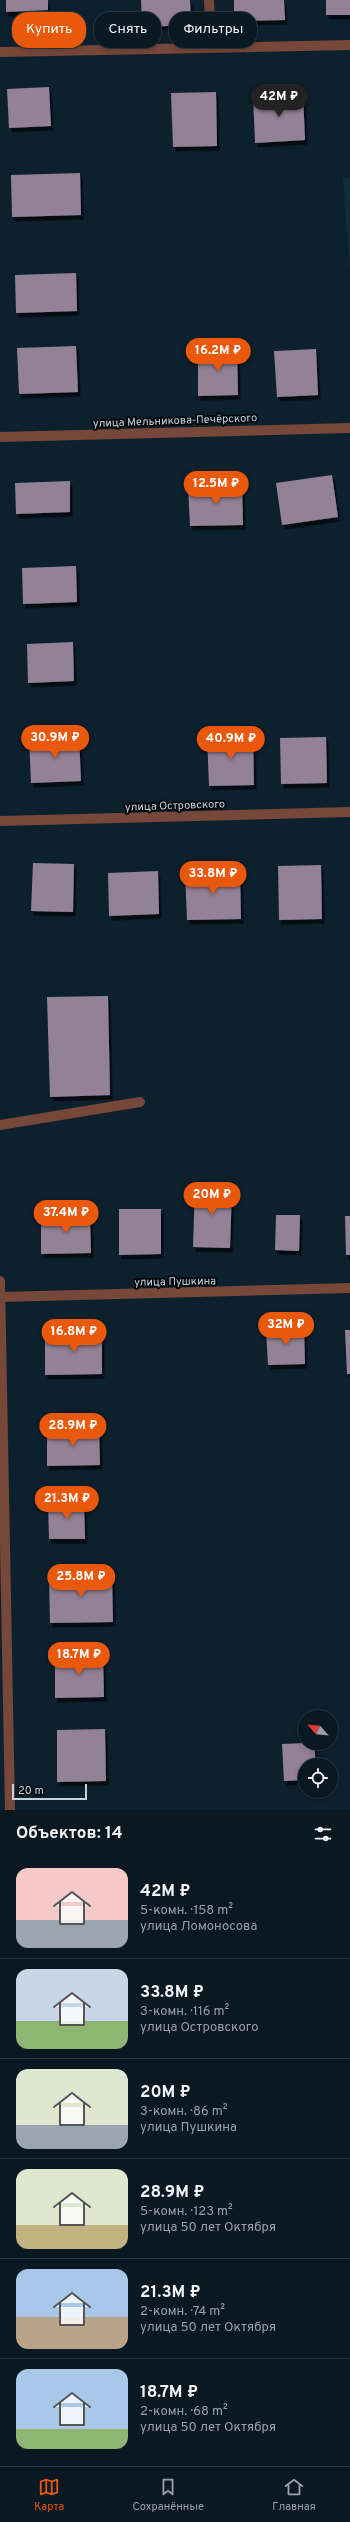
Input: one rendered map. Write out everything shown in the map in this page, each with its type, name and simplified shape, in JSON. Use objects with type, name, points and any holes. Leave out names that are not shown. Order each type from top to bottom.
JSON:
[{"type":"street","points":[[210,0],[210,12]]},
{"type":"street","points":[[257,47],[350,45]]},
{"type":"street","points":[[0,52],[211,48]]},
{"type":"street","name":"улица Мельникова-Печёрского","points":[[0,437],[350,428]]},
{"type":"street","name":"улица Островского","points":[[0,821],[350,812]]},
{"type":"street","points":[[0,1125],[140,1102]]},
{"type":"street","points":[[0,1281],[10,1810]]},
{"type":"street","name":"улица Пушкина","points":[[0,1297],[350,1288]]},
{"type":"shaded area","points":[[343,178],[350,178],[350,273]]},
{"type":"building","points":[[6,0],[48,0],[48,10],[6,12]]},
{"type":"building","points":[[141,0],[190,0],[190,12],[169,12],[169,26],[161,26],[161,12],[141,12]]},
{"type":"building","points":[[234,0],[284,0],[285,20],[257,21],[257,12],[234,12]]},
{"type":"building","points":[[326,0],[350,0],[350,15],[326,15]]},
{"type":"building","points":[[49,87],[51,126],[9,128],[7,89]]},
{"type":"building","points":[[216,92],[217,146],[173,147],[171,93]]},
{"type":"building","points":[[303,94],[305,140],[255,143],[253,96]]},
{"type":"building","points":[[80,173],[81,215],[12,217],[11,175]]},
{"type":"building","points":[[76,273],[77,311],[16,313],[15,275]]},
{"type":"building","points":[[76,346],[78,392],[19,394],[17,348]]},
{"type":"building","points":[[237,348],[238,395],[198,396],[198,349]]},
{"type":"building","points":[[316,349],[318,395],[277,397],[274,351]]},
{"type":"building","points":[[332,475],[338,517],[282,525],[276,483]]},
{"type":"building","points":[[70,481],[70,512],[16,514],[15,483]]},
{"type":"building","points":[[242,484],[243,525],[190,526],[188,486]]},
{"type":"building","points":[[76,566],[77,602],[23,604],[22,568]]},
{"type":"building","points":[[73,642],[74,681],[28,683],[27,644]]},
{"type":"building","points":[[79,735],[81,781],[31,783],[29,737]]},
{"type":"building","points":[[253,735],[254,785],[209,786],[207,736]]},
{"type":"building","points":[[326,737],[327,783],[281,784],[280,738]]},
{"type":"building","points":[[33,863],[74,864],[73,912],[31,911]]},
{"type":"building","points":[[321,865],[322,919],[279,920],[278,866]]},
{"type":"building","points":[[158,871],[159,914],[109,916],[108,873]]},
{"type":"building","points":[[240,871],[241,919],[187,920],[185,872]]},
{"type":"building","points":[[108,996],[110,1095],[50,1097],[47,997]]},
{"type":"building","points":[[195,1185],[232,1186],[230,1248],[193,1247]]},
{"type":"building","points":[[119,1209],[161,1209],[161,1254],[119,1255]]},
{"type":"building","points":[[41,1215],[90,1215],[91,1253],[41,1254]]},
{"type":"building","points":[[276,1215],[300,1215],[299,1251],[275,1250]]},
{"type":"building","points":[[345,1216],[350,1216],[350,1255],[346,1255]]},
{"type":"building","points":[[304,1328],[305,1364],[268,1365],[266,1329]]},
{"type":"building","points":[[345,1330],[350,1330],[350,1374],[347,1374]]},
{"type":"building","points":[[102,1331],[102,1374],[45,1375],[45,1333]]},
{"type":"building","points":[[99,1428],[100,1465],[47,1466],[47,1429]]},
{"type":"building","points":[[84,1501],[85,1539],[49,1539],[48,1502]]},
{"type":"building","points":[[112,1574],[113,1622],[50,1623],[49,1575]]},
{"type":"building","points":[[103,1654],[104,1697],[55,1698],[55,1655]]},
{"type":"building","points":[[105,1729],[106,1781],[57,1782],[57,1730]]},
{"type":"building","points":[[282,1744],[298,1744],[298,1750],[315,1750],[315,1758],[298,1758],[298,1780],[284,1781]]}]
